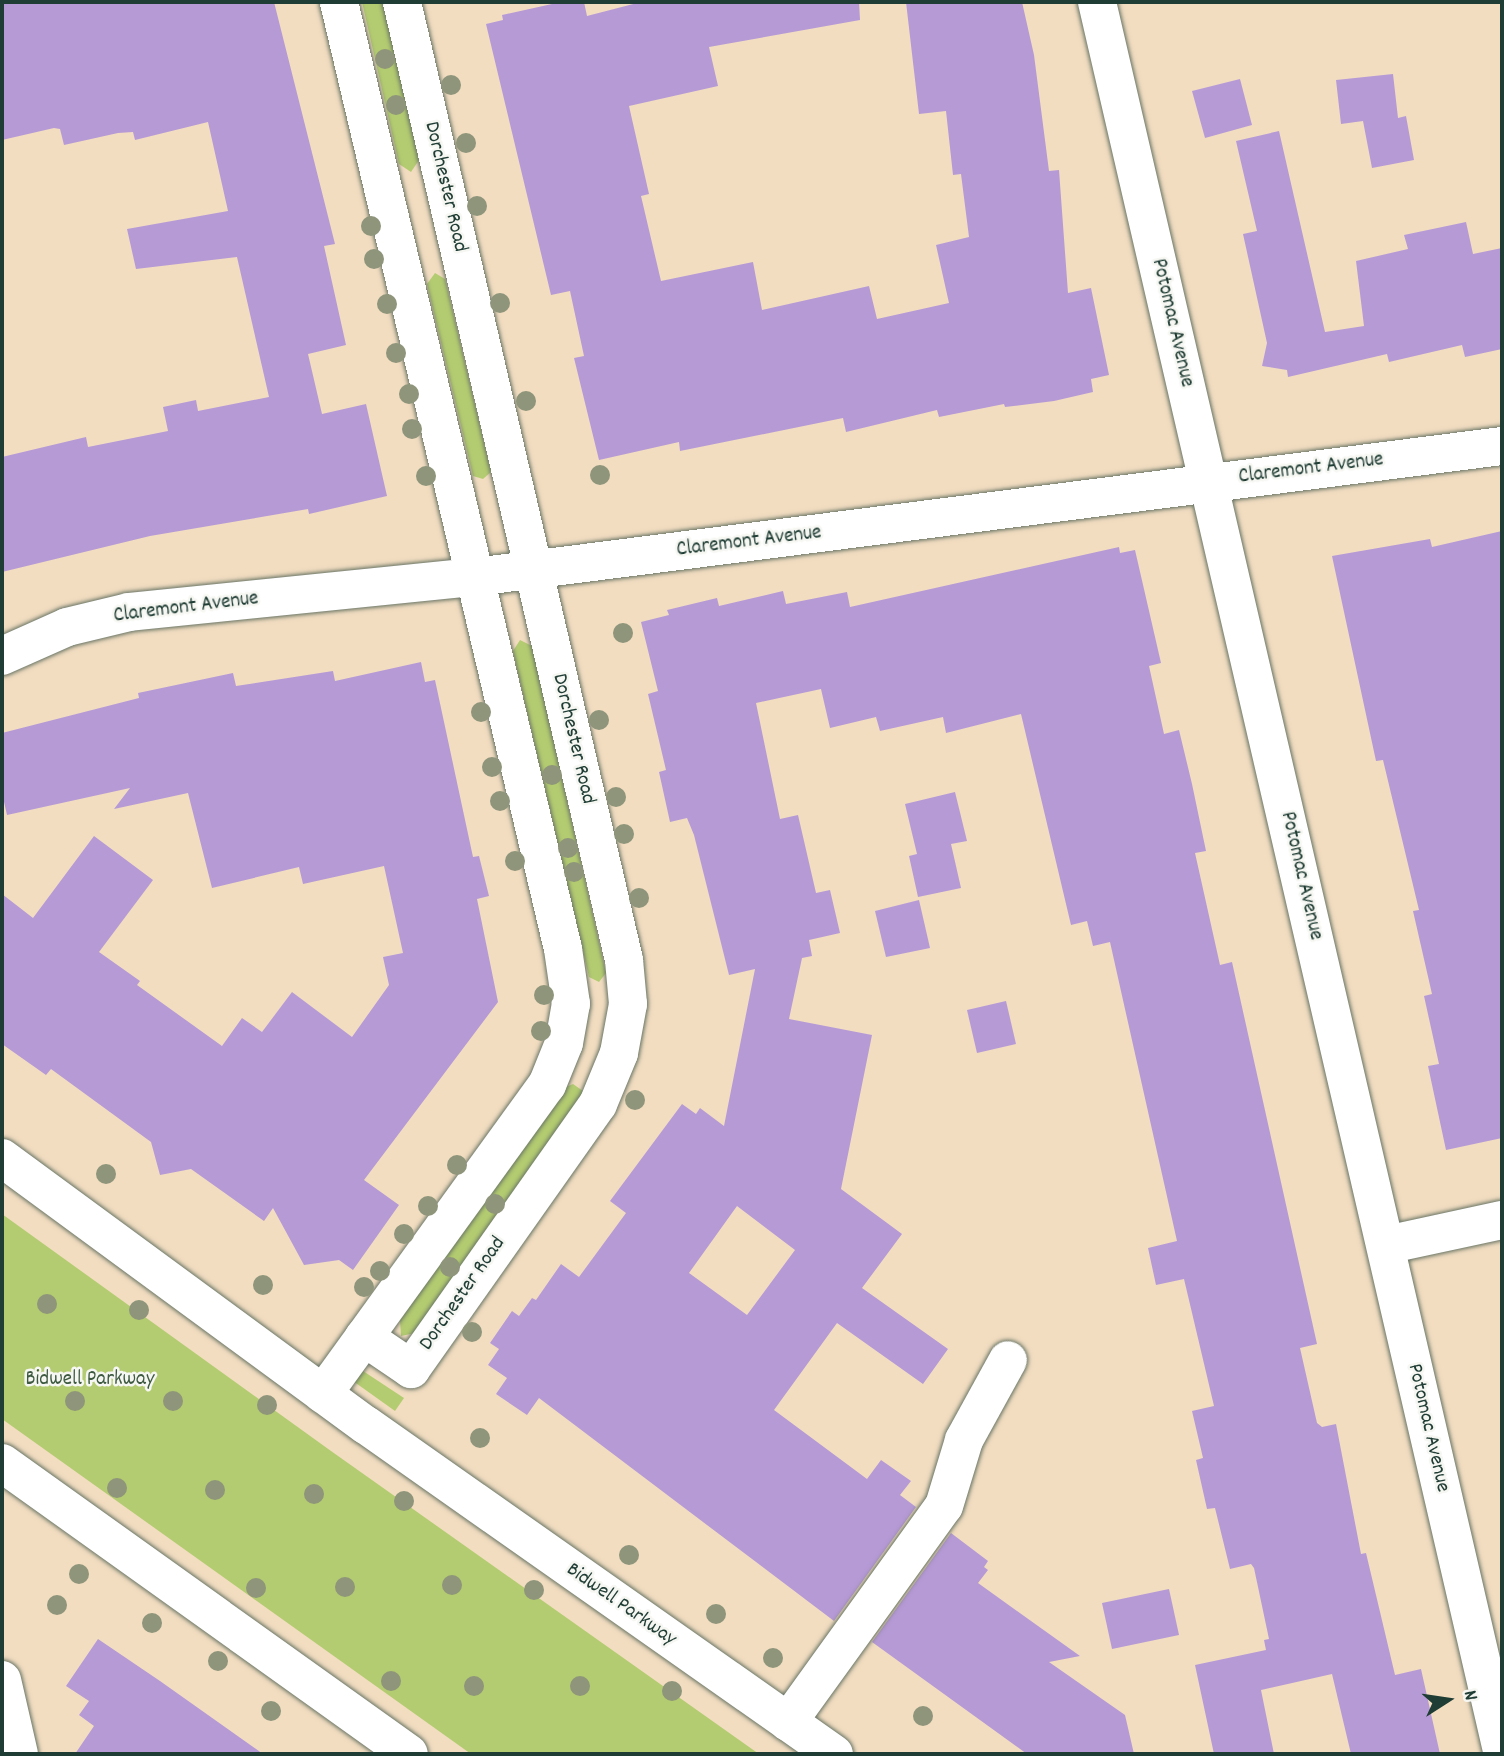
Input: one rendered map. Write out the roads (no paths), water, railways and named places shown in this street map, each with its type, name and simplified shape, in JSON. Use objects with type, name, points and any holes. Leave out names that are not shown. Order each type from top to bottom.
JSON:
[{"type":"street","points":[[323,1394],[547,1085],[559,1057],[571,1004],[563,949],[339,2]]},
{"type":"street","name":"Dorchester Road","points":[[364,1337],[411,1369],[598,1104],[613,1070],[628,1003],[624,960],[402,2]]},
{"type":"street","name":"Potomac Avenue","points":[[1097,2],[1502,1750]]},
{"type":"street","points":[[386,200],[445,186]]},
{"type":"street","points":[[400,260],[459,246]]},
{"type":"street","name":"Claremont Avenue","points":[[2,656],[67,627],[129,612],[475,577],[1210,481],[1502,446]]},
{"type":"street","points":[[571,1004],[628,1003]]},
{"type":"street","points":[[559,1057],[613,1070]]},
{"type":"street","name":"Bidwell Parkway","points":[[2,1158],[323,1394],[834,1754]]},
{"type":"street","points":[[1386,1245],[1502,1220]]},
{"type":"street","points":[[788,1722],[944,1506],[964,1440],[1008,1360]]},
{"type":"street","points":[[2,1463],[409,1754]]},
{"type":"street","points":[[2,1680],[19,1754]]}]
